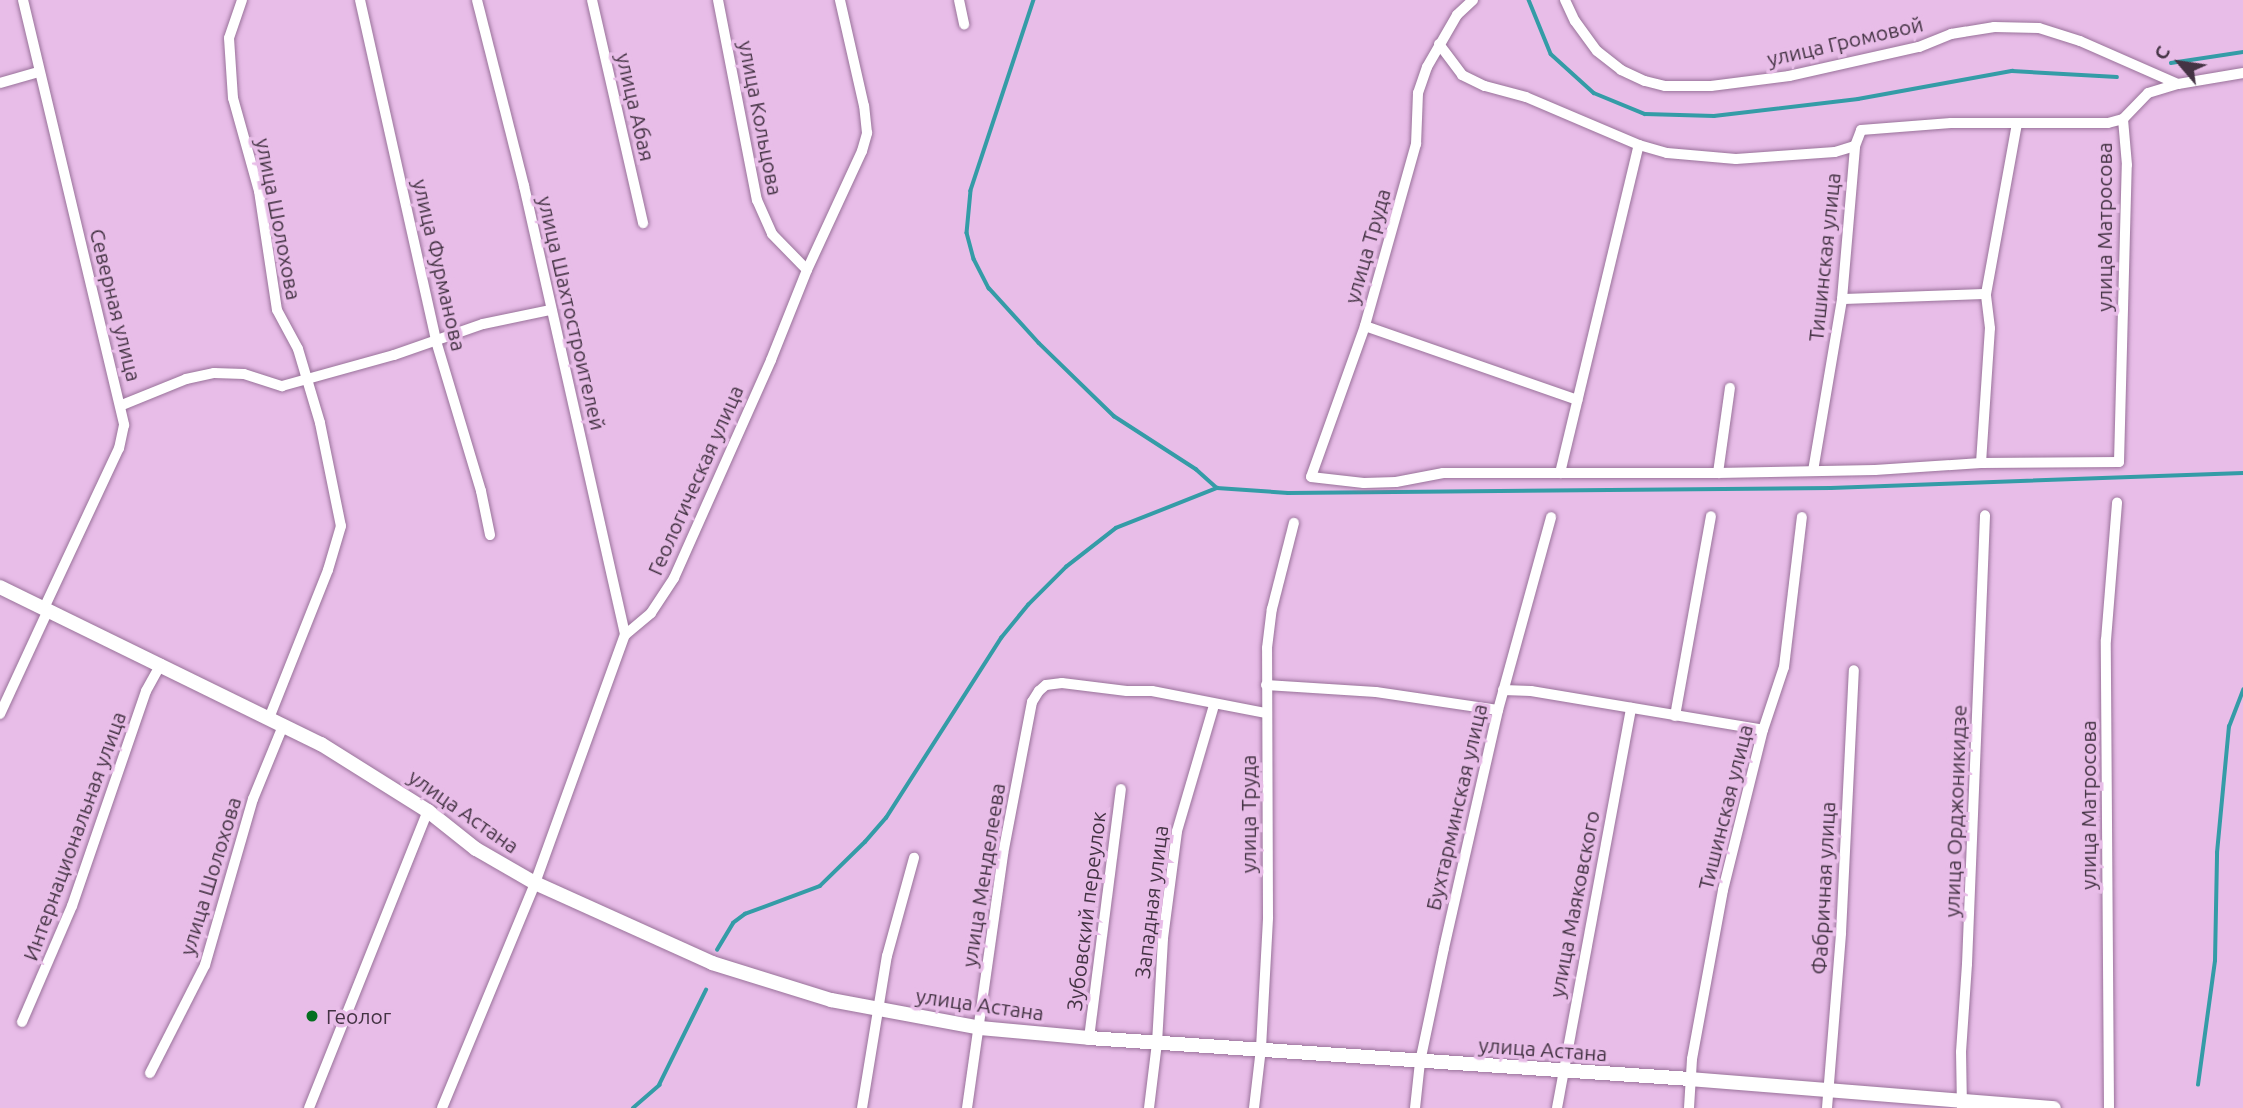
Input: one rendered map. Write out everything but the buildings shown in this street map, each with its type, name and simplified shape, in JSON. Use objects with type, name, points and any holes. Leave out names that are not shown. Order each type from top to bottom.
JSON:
[{"type":"street","name":"Северная улица","points":[[0,714],[119,448],[124,425],[23,0]]},
{"type":"street","name":"улица Шолохова","points":[[242,0],[229,38],[233,98],[259,191],[277,310],[298,349],[307,377],[320,423],[341,526],[328,570],[269,718]]},
{"type":"street","name":"улица Фурманова","points":[[360,0],[436,341],[481,491],[490,536]]},
{"type":"street","name":"улица Шахтостроителей","points":[[477,0],[524,186],[625,635]]},
{"type":"street","name":"улица Абая","points":[[592,0],[643,223]]},
{"type":"street","name":"улица Кольцова","points":[[718,0],[757,200],[772,234],[807,270]]},
{"type":"street","name":"Геологическая улица","points":[[442,1108],[535,883],[625,635],[651,612],[674,578],[708,496],[771,360],[807,270],[862,151],[867,133],[841,0]]},
{"type":"street","points":[[959,0],[964,24]]},
{"type":"street","name":"улица Труда","points":[[1473,0],[1457,15],[1439,44],[1418,93],[1416,144],[1365,326],[1311,477],[1364,483],[1396,482],[1443,473],[1560,473]]},
{"type":"street","name":"улица Громовой","points":[[1565,0],[1575,21],[1597,51],[1621,69],[1644,81],[1665,86],[1710,86],[1790,76],[1919,47],[1951,34],[1994,27],[2039,27],[2080,41],[2178,84]]},
{"type":"street","points":[[1439,44],[1462,75],[1485,86],[1526,97],[1639,145],[1667,152],[1736,159],[1835,152],[1855,146]]},
{"type":"street","points":[[0,83],[38,72]]},
{"type":"street","points":[[1639,145],[1560,473],[1813,471],[1981,463],[1990,328],[1986,294],[2017,124],[2108,123],[2123,119],[2148,93],[2178,84],[2243,73]]},
{"type":"street","name":"улица Матросова","points":[[1981,463],[2119,462],[2127,165],[2123,119]]},
{"type":"street","name":"Тишинская улица","points":[[1813,471],[1842,299],[1855,146],[1861,130],[1951,123],[2017,124]]},
{"type":"street","points":[[1842,299],[1986,294]]},
{"type":"street","points":[[121,405],[186,379],[214,373],[244,374],[282,386],[307,377],[382,359],[483,324],[550,310]]},
{"type":"street","points":[[1365,326],[1578,400]]},
{"type":"street","points":[[1717,473],[1730,388]]},
{"type":"street","name":"улица Матросова","points":[[2109,1108],[2106,640],[2117,502]]},
{"type":"street","name":"улица Орджоникидзе","points":[[1963,1103],[1961,1052],[1968,964],[1985,514]]},
{"type":"street","points":[[1675,716],[1711,516]]},
{"type":"street","name":"Бухтарминская улица","points":[[1415,1108],[1420,1062],[1498,710],[1551,517]]},
{"type":"street","name":"Тишинская улица","points":[[1689,1108],[1690,1079],[1723,890],[1763,730],[1784,667],[1802,517]]},
{"type":"street","name":"улица Труда","points":[[1254,1108],[1261,1048],[1268,917],[1266,685],[1272,609],[1294,523]]},
{"type":"street","name":"улица Астана","points":[[0,587],[321,744],[428,811],[476,849],[535,883],[712,963],[831,1000],[980,1028],[1089,1038],[1690,1079],[1963,1103],[2054,1108]]},
{"type":"street","name":"Интернациональная улица","points":[[22,1022],[72,906],[146,691],[161,664]]},
{"type":"street","name":"Фабричная улица","points":[[1827,1108],[1841,933],[1854,670]]},
{"type":"street","name":"улица Менделеева","points":[[967,1108],[1003,854],[1030,712],[1039,691],[1046,685],[1062,683],[1127,691],[1152,691],[1214,705]]},
{"type":"street","points":[[1266,685],[1376,692],[1498,710]]},
{"type":"street","points":[[1503,690],[1531,691],[1763,730]]},
{"type":"street","points":[[1214,705],[1265,713]]},
{"type":"street","name":"Западная улица","points":[[1149,1108],[1157,1043],[1163,938],[1177,831],[1214,705]]},
{"type":"street","name":"улица Маяковского","points":[[1557,1108],[1630,708]]},
{"type":"street","name":"улица Шолохова","points":[[150,1073],[205,965],[253,799],[283,726]]},
{"type":"street","name":"Зубовский переулок","points":[[1089,1038],[1121,789]]},
{"type":"street","points":[[309,1108],[428,811]]},
{"type":"street","points":[[862,1108],[887,956],[914,858]]},
{"type":"waterway","points":[[1034,0],[971,191],[967,233],[974,259],[989,288],[1039,343],[1114,416],[1196,469],[1217,488],[1288,493],[1831,488],[2243,473]]},
{"type":"waterway","points":[[1529,0],[1551,54],[1594,93],[1645,114],[1714,116],[1858,99],[2012,71],[2117,77]]},
{"type":"waterway","points":[[2171,63],[2243,52]]},
{"type":"waterway","points":[[717,950],[733,923],[745,914],[820,886],[865,842],[886,818],[1001,638],[1028,605],[1066,567],[1116,528],[1217,488]]},
{"type":"waterway","points":[[2198,1085],[2215,961],[2217,853],[2229,727],[2243,690]]},
{"type":"waterway","points":[[633,1108],[659,1085],[706,990]]},
{"type":"place","name":"Геолог","points":[[312,1016]]}]
